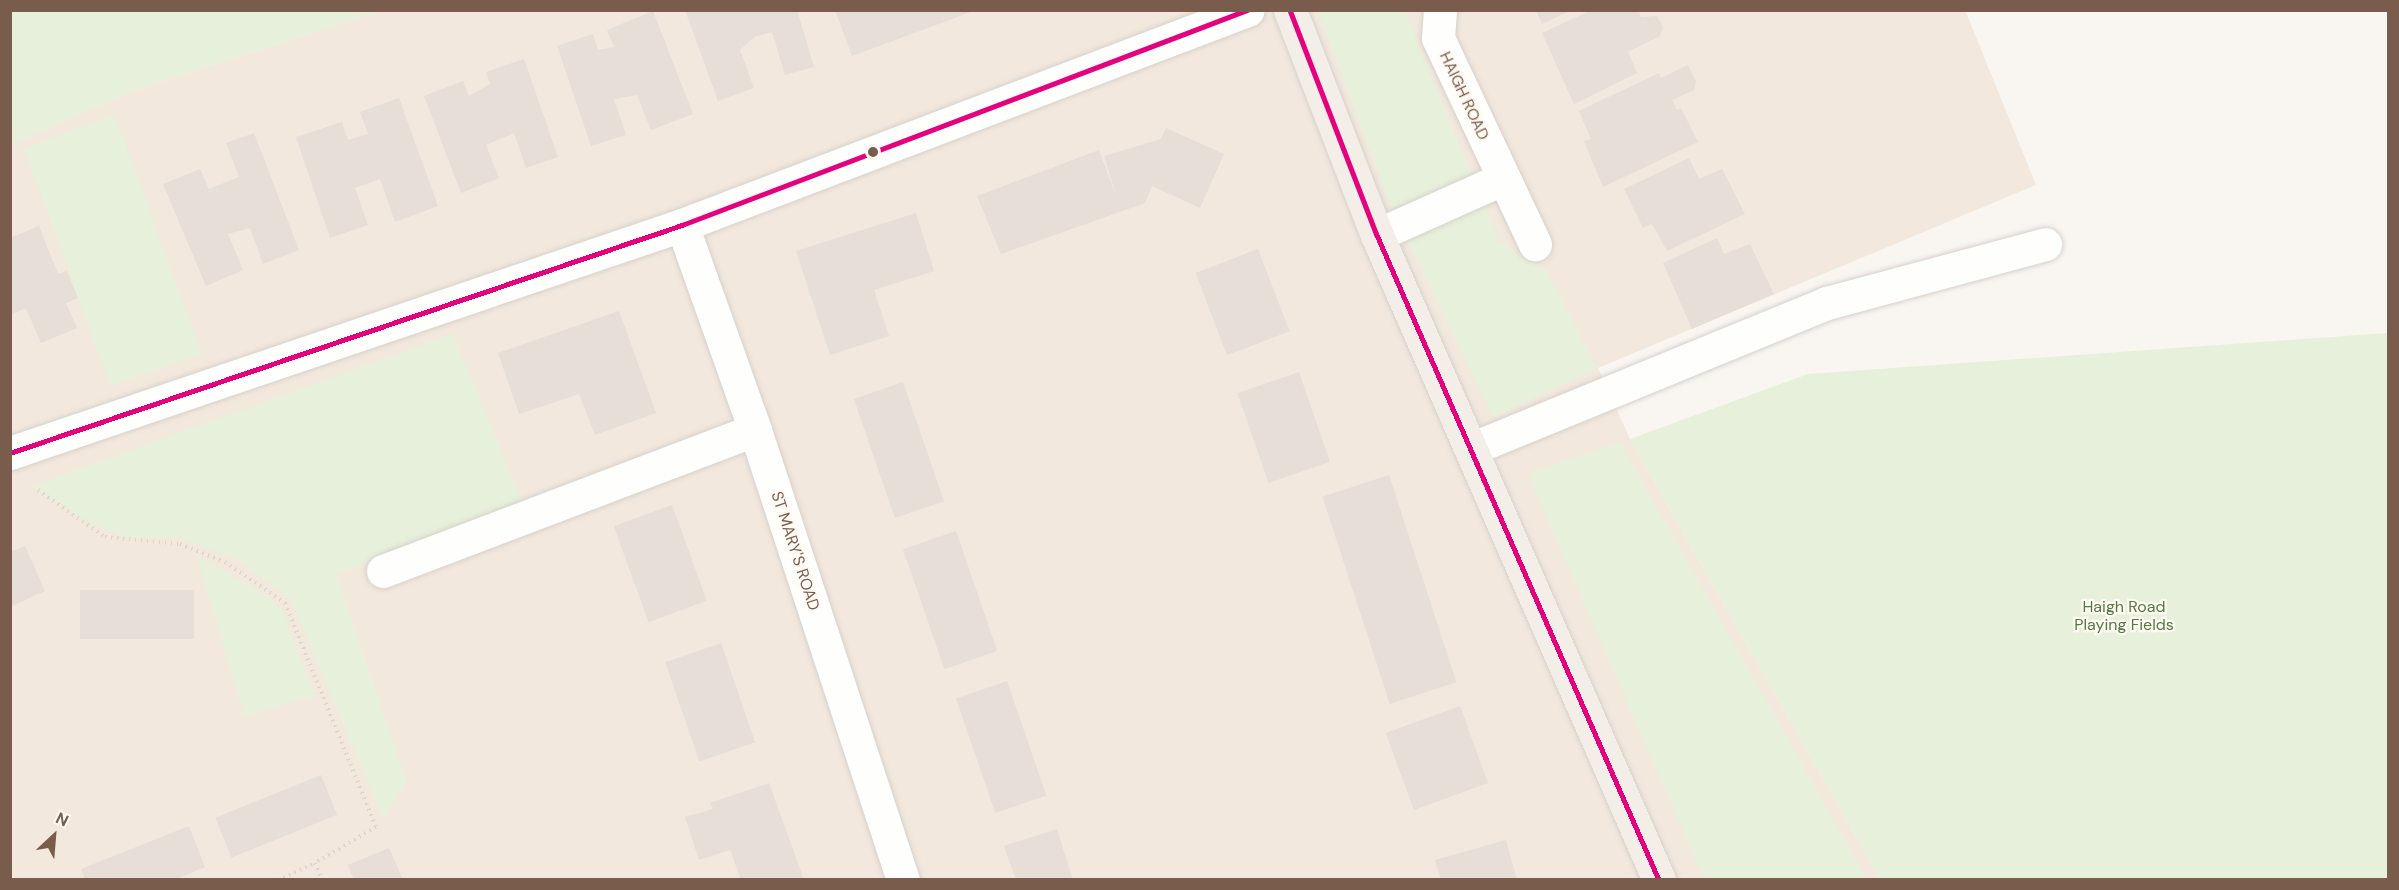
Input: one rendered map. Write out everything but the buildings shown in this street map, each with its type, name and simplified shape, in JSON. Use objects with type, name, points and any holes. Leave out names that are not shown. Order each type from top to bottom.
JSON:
[{"type":"main road","points":[[1290,10],[1377,235],[1473,448],[1659,879]]},
{"type":"street","points":[[10,453],[682,225],[1248,10]]},
{"type":"street","name":"HAIGH ROAD","points":[[1440,10],[1438,38],[1502,179],[1535,244]]},
{"type":"street","points":[[1377,235],[1502,179]]},
{"type":"street","name":"ST MARY'S ROAD","points":[[682,225],[755,430],[903,879]]},
{"type":"street","points":[[1473,448],[1827,303],[2045,244]]},
{"type":"street","points":[[383,571],[755,430]]},
{"type":"path","points":[[29,484],[105,537],[180,544],[225,562],[285,603],[376,827],[315,864],[278,879]]},
{"type":"path","points":[[315,864],[322,879]]},
{"type":"shaded area","points":[[1965,10],[2036,185],[1598,368],[1630,439],[1880,879],[11,880],[10,145],[132,91],[380,11]]},
{"type":"green space","points":[[10,11],[380,11],[132,91],[11,145]]},
{"type":"green space","points":[[1318,11],[1405,11],[1499,241],[1546,270],[1597,368],[1493,418],[1387,197]]},
{"type":"green space","points":[[115,115],[202,354],[111,387],[24,148]]},
{"type":"green space","name":"Haigh Road Playing Fields","points":[[2388,333],[2388,879],[1880,879],[1630,439],[1808,374]]},
{"type":"green space","points":[[453,334],[525,509],[337,574],[407,782],[383,818],[290,598],[239,561],[183,538],[124,537],[86,521],[32,486]]},
{"type":"green space","points":[[1620,442],[1867,879],[1704,879],[1528,474]]},
{"type":"green space","points":[[197,556],[270,597],[282,609],[316,696],[244,716]]},
{"type":"transit line","points":[[10,453],[682,225],[1247,10]]},
{"type":"transit line","points":[[1290,10],[1377,235],[1659,880]]}]
